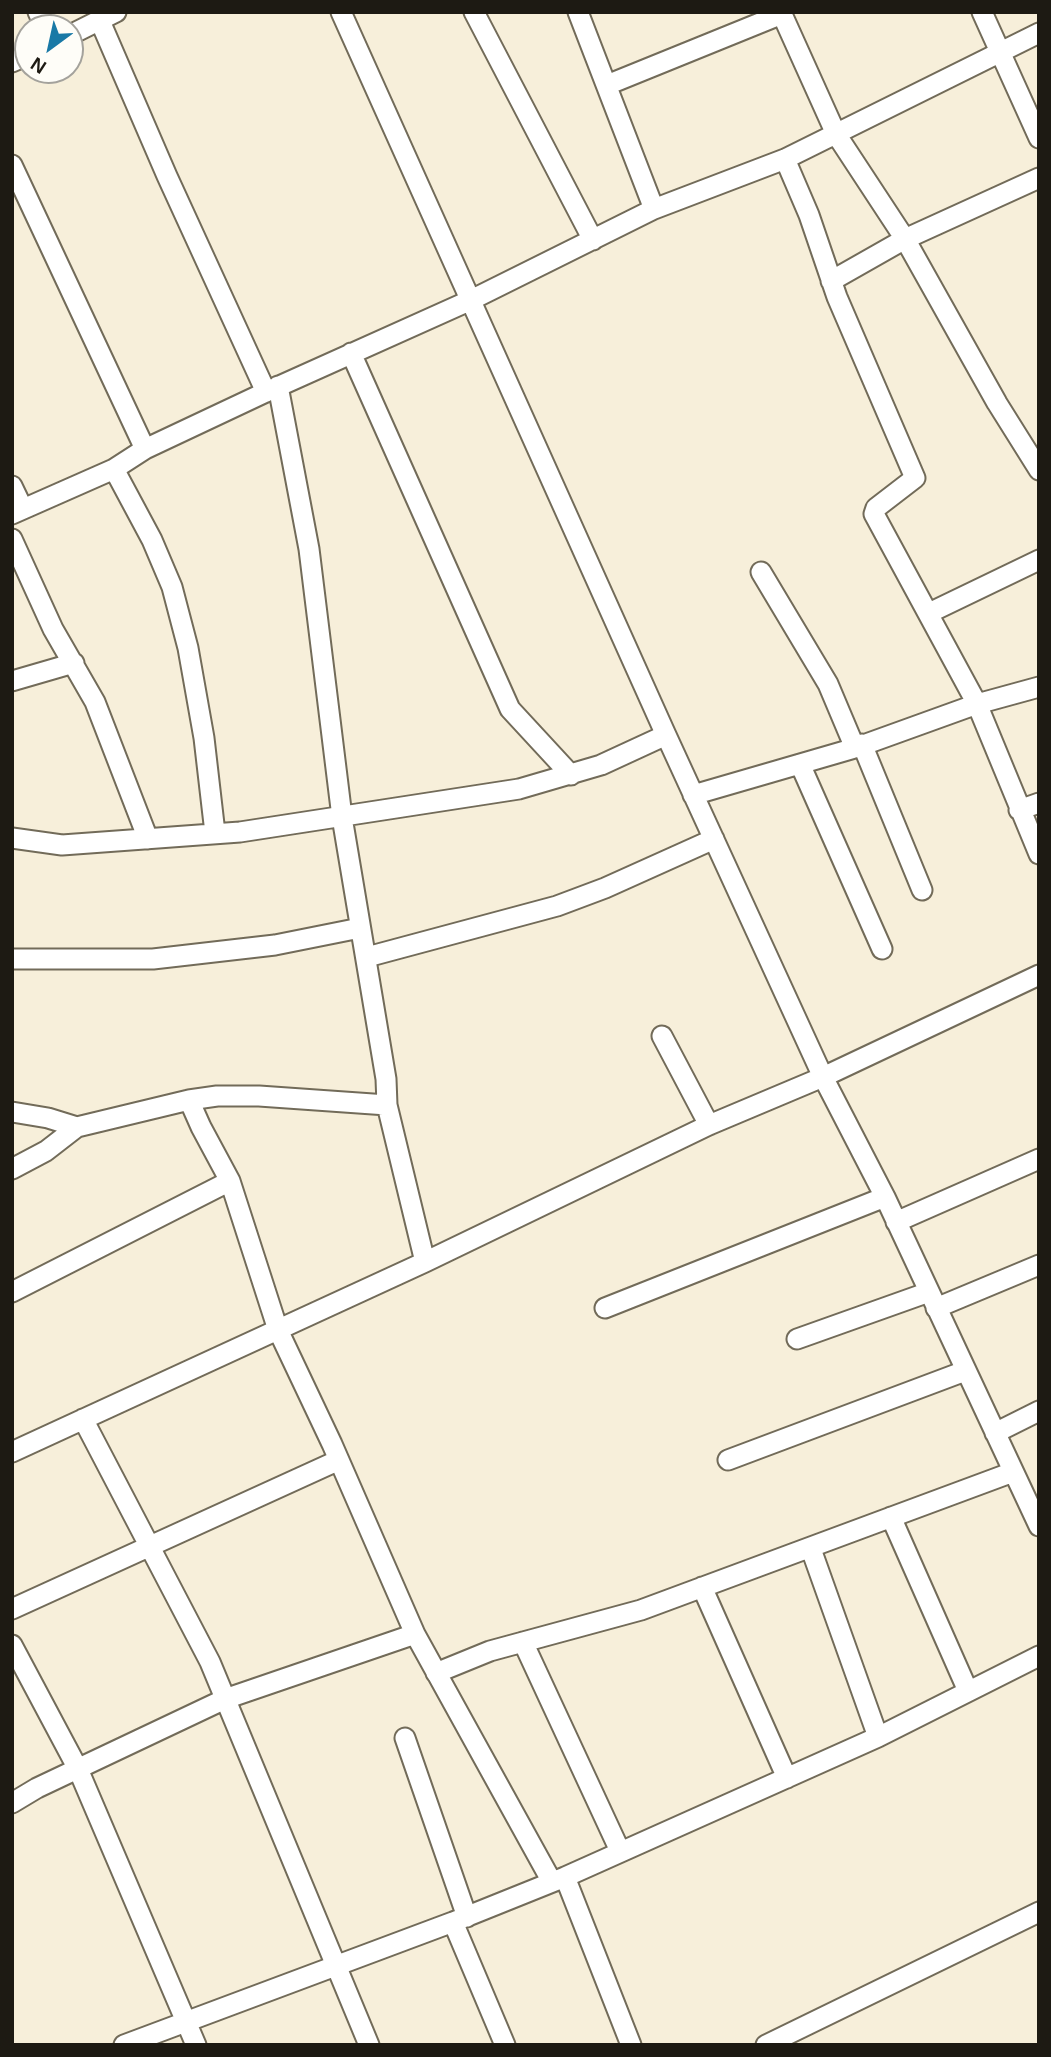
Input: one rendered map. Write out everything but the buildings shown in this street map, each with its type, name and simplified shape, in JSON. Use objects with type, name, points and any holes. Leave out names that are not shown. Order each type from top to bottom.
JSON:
[{"type":"street","points":[[341,12],[823,1077],[885,1197],[1039,1525]]},
{"type":"street","points":[[474,12],[593,240]]},
{"type":"street","points":[[982,12],[1039,138]]},
{"type":"street","points":[[580,13],[654,209]]},
{"type":"street","points":[[607,85],[782,13],[836,134],[905,239],[1039,470]]},
{"type":"street","points":[[84,28],[108,17],[167,176],[272,389],[309,549],[342,817],[367,957],[386,1079],[387,1105],[425,1262]]},
{"type":"street","points":[[12,486],[18,512],[114,469],[145,449],[272,389],[471,300],[654,209],[786,159],[1039,33]]},
{"type":"street","points":[[786,159],[809,215],[831,281],[915,478],[876,508],[874,514],[977,704],[1039,854]]},
{"type":"street","points":[[12,165],[145,449]]},
{"type":"street","points":[[831,281],[905,239],[1039,178]]},
{"type":"street","points":[[351,353],[510,709],[571,775]]},
{"type":"street","points":[[114,469],[152,540],[172,587],[188,649],[204,738],[215,833]]},
{"type":"street","points":[[12,539],[53,629],[95,702],[148,839]]},
{"type":"street","points":[[929,613],[1039,560]]},
{"type":"street","points":[[761,572],[828,684],[859,746],[922,890]]},
{"type":"street","points":[[12,681],[74,663]]},
{"type":"street","points":[[694,795],[859,746],[977,704],[1039,687]]},
{"type":"street","points":[[12,838],[62,845],[215,833],[342,817],[520,789],[601,765],[666,735]]},
{"type":"street","points":[[800,764],[882,949]]},
{"type":"street","points":[[1019,810],[1039,803]]},
{"type":"street","points":[[367,957],[557,906],[605,888],[714,839]]},
{"type":"street","points":[[12,959],[153,959],[275,945],[360,928]]},
{"type":"street","points":[[12,1452],[425,1262],[709,1125],[823,1077],[1039,975]]},
{"type":"street","points":[[662,1036],[709,1125]]},
{"type":"street","points":[[12,1169],[46,1152],[77,1127],[189,1100],[217,1096],[258,1096],[387,1105]]},
{"type":"street","points":[[189,1100],[230,1181],[278,1330],[339,1460],[415,1634],[559,1880],[631,2045]]},
{"type":"street","points":[[12,1112],[48,1118],[77,1127]]},
{"type":"street","points":[[896,1222],[1039,1159]]},
{"type":"street","points":[[12,1292],[230,1181]]},
{"type":"street","points":[[605,1308],[885,1197]]},
{"type":"street","points":[[797,1339],[932,1300],[1039,1265]]},
{"type":"street","points":[[728,1460],[965,1371]]},
{"type":"street","points":[[995,1433],[1039,1411]]},
{"type":"street","points":[[83,1419],[210,1662],[369,2045]]},
{"type":"street","points":[[12,1609],[339,1460]]},
{"type":"street","points":[[436,1673],[490,1651],[641,1610],[1013,1472]]},
{"type":"street","points":[[891,1517],[968,1691]]},
{"type":"street","points":[[811,1549],[878,1737]]},
{"type":"street","points":[[702,1587],[787,1778]]},
{"type":"street","points":[[12,1803],[226,1699],[415,1634]]},
{"type":"street","points":[[523,1642],[620,1851]]},
{"type":"street","points":[[12,1645],[78,1769],[196,2045]]},
{"type":"street","points":[[124,2045],[559,1880],[878,1737],[1039,1656]]},
{"type":"street","points":[[405,1738],[460,1919],[505,2045]]},
{"type":"street","points":[[766,2045],[1039,1912]]}]
